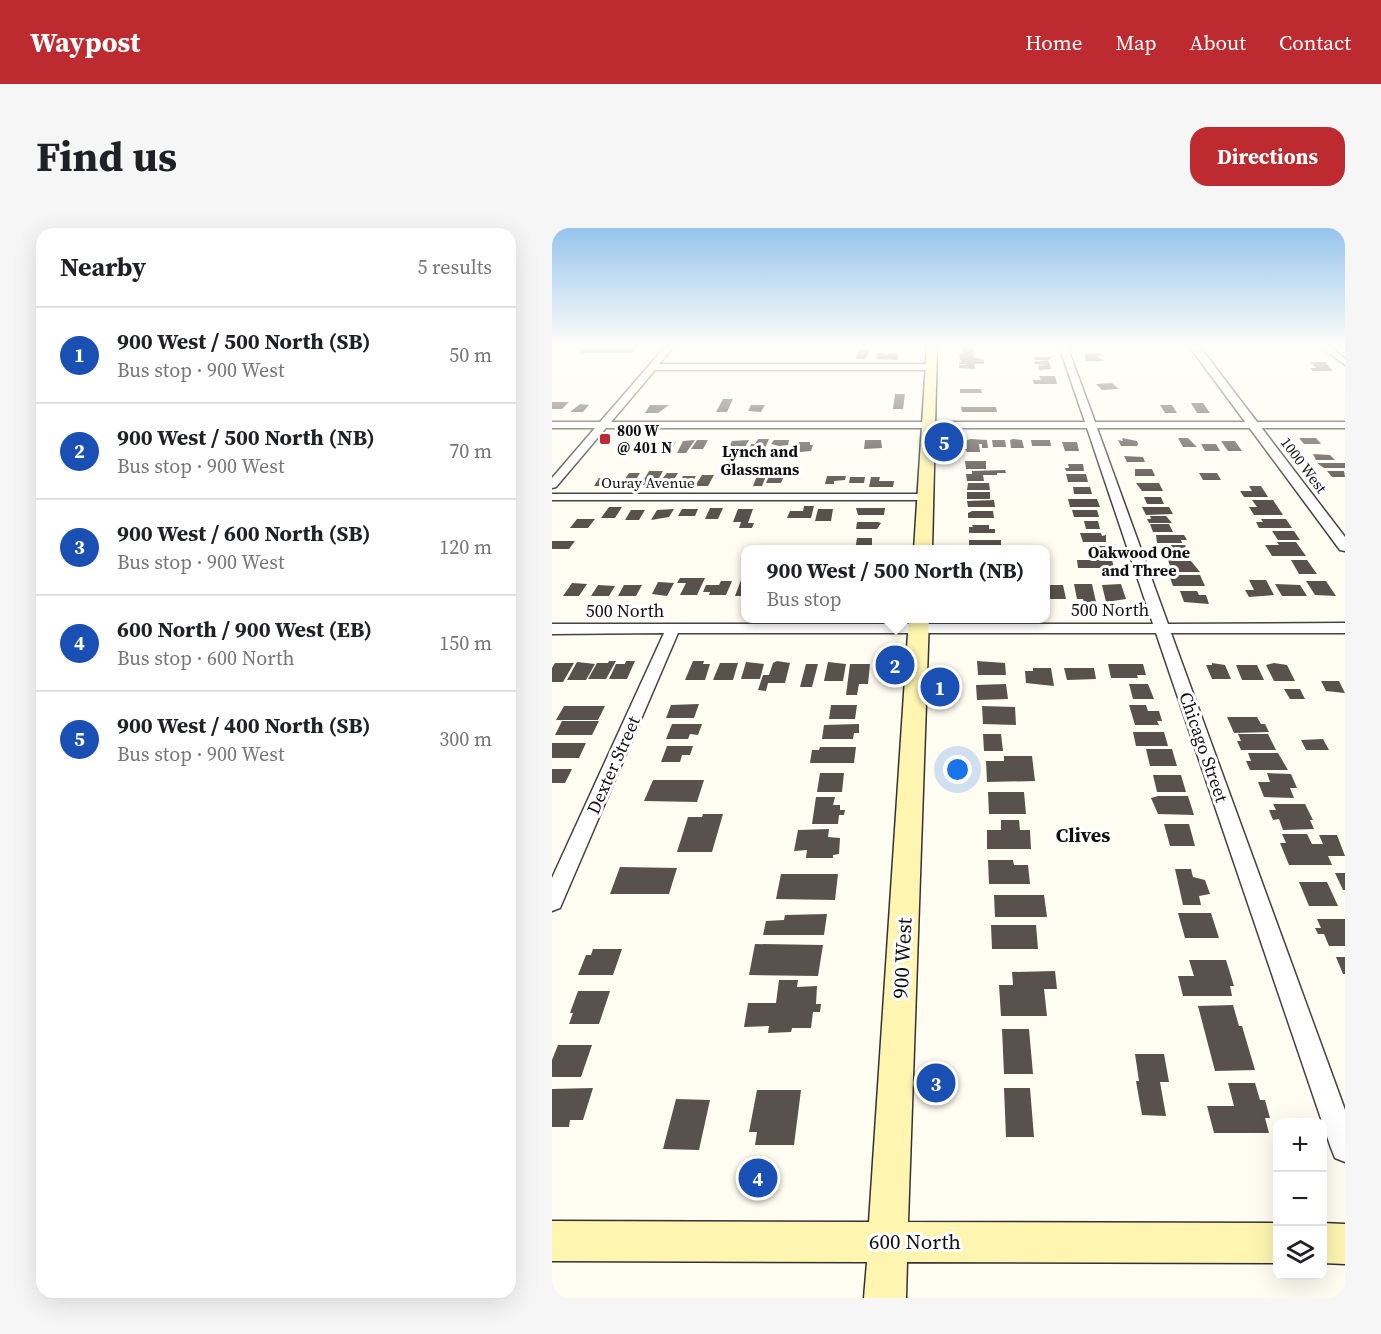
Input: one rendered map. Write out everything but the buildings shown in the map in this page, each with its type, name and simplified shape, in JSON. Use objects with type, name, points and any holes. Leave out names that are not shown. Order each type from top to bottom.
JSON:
[{"type":"main road","points":[[922,545],[930,396]]},
{"type":"main road","name":"900 West","points":[[885,1298],[919,624]]},
{"type":"main road","name":"600 North","points":[[552,1241],[1273,1243]]},
{"type":"main road","points":[[1327,1244],[1345,1244]]},
{"type":"street","points":[[552,485],[627,396]]},
{"type":"street","name":"Chicago Street","points":[[1081,396],[1345,1148]]},
{"type":"street","name":"1000 West","points":[[1232,396],[1345,547]]},
{"type":"street","points":[[552,425],[1345,425]]},
{"type":"street","name":"Ouray Avenue","points":[[552,496],[925,497]]},
{"type":"street","name":"500 North","points":[[552,629],[919,624],[1163,629],[1345,628]]},
{"type":"street","name":"Dexter Street","points":[[552,901],[673,629]]},
{"type":"place","name":"800 W @ 401 N","points":[[605,439]]},
{"type":"place","name":"900 West / 400 North (SB)","points":[[944,442]]},
{"type":"place","name":"900 West / 500 North (NB)","points":[[895,665]]},
{"type":"place","name":"900 West / 500 North (SB)","points":[[940,687]]},
{"type":"place","name":"900 West / 600 North (SB)","points":[[936,1083]]},
{"type":"place","name":"600 North / 900 West (EB)","points":[[758,1178]]},
{"type":"district","name":"Lynch and Glassmans","points":[[760,460]]},
{"type":"district","name":"Oakwood One and Three","points":[[1139,561]]},
{"type":"district","name":"Clives","points":[[1083,835]]}]
